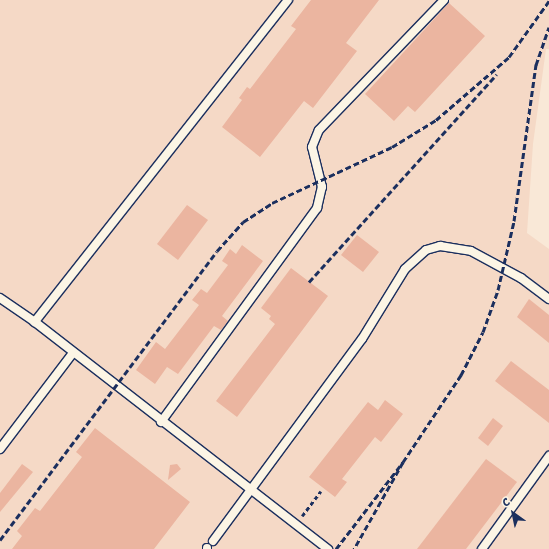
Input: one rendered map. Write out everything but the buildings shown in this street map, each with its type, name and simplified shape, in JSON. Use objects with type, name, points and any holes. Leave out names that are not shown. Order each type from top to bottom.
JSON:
[{"type":"lane","points":[[35,322],[288,0]]},
{"type":"lane","points":[[161,422],[317,208],[322,187],[312,148],[319,130],[444,0]]},
{"type":"lane","points":[[213,541],[362,339],[405,269],[426,250],[440,246],[471,251],[521,278],[549,299]]},
{"type":"lane","points":[[0,298],[35,322],[161,422],[328,549]]},
{"type":"lane","points":[[0,450],[73,353]]},
{"type":"lane","points":[[482,549],[549,456]]},
{"type":"path","points":[[296,525],[322,491]]},
{"type":"shaded area","points":[[0,0],[549,0],[549,49],[546,49],[533,144],[527,233],[549,249],[549,549],[0,549]]},
{"type":"railway","points":[[0,540],[217,251],[243,222],[272,203],[392,147],[436,120],[509,57],[549,1]]},
{"type":"railway","points":[[403,462],[461,375],[483,332],[498,290],[514,221],[536,65],[549,27]]},
{"type":"railway","points":[[309,282],[497,74]]},
{"type":"railway","points":[[336,549],[403,462],[354,549]]}]
